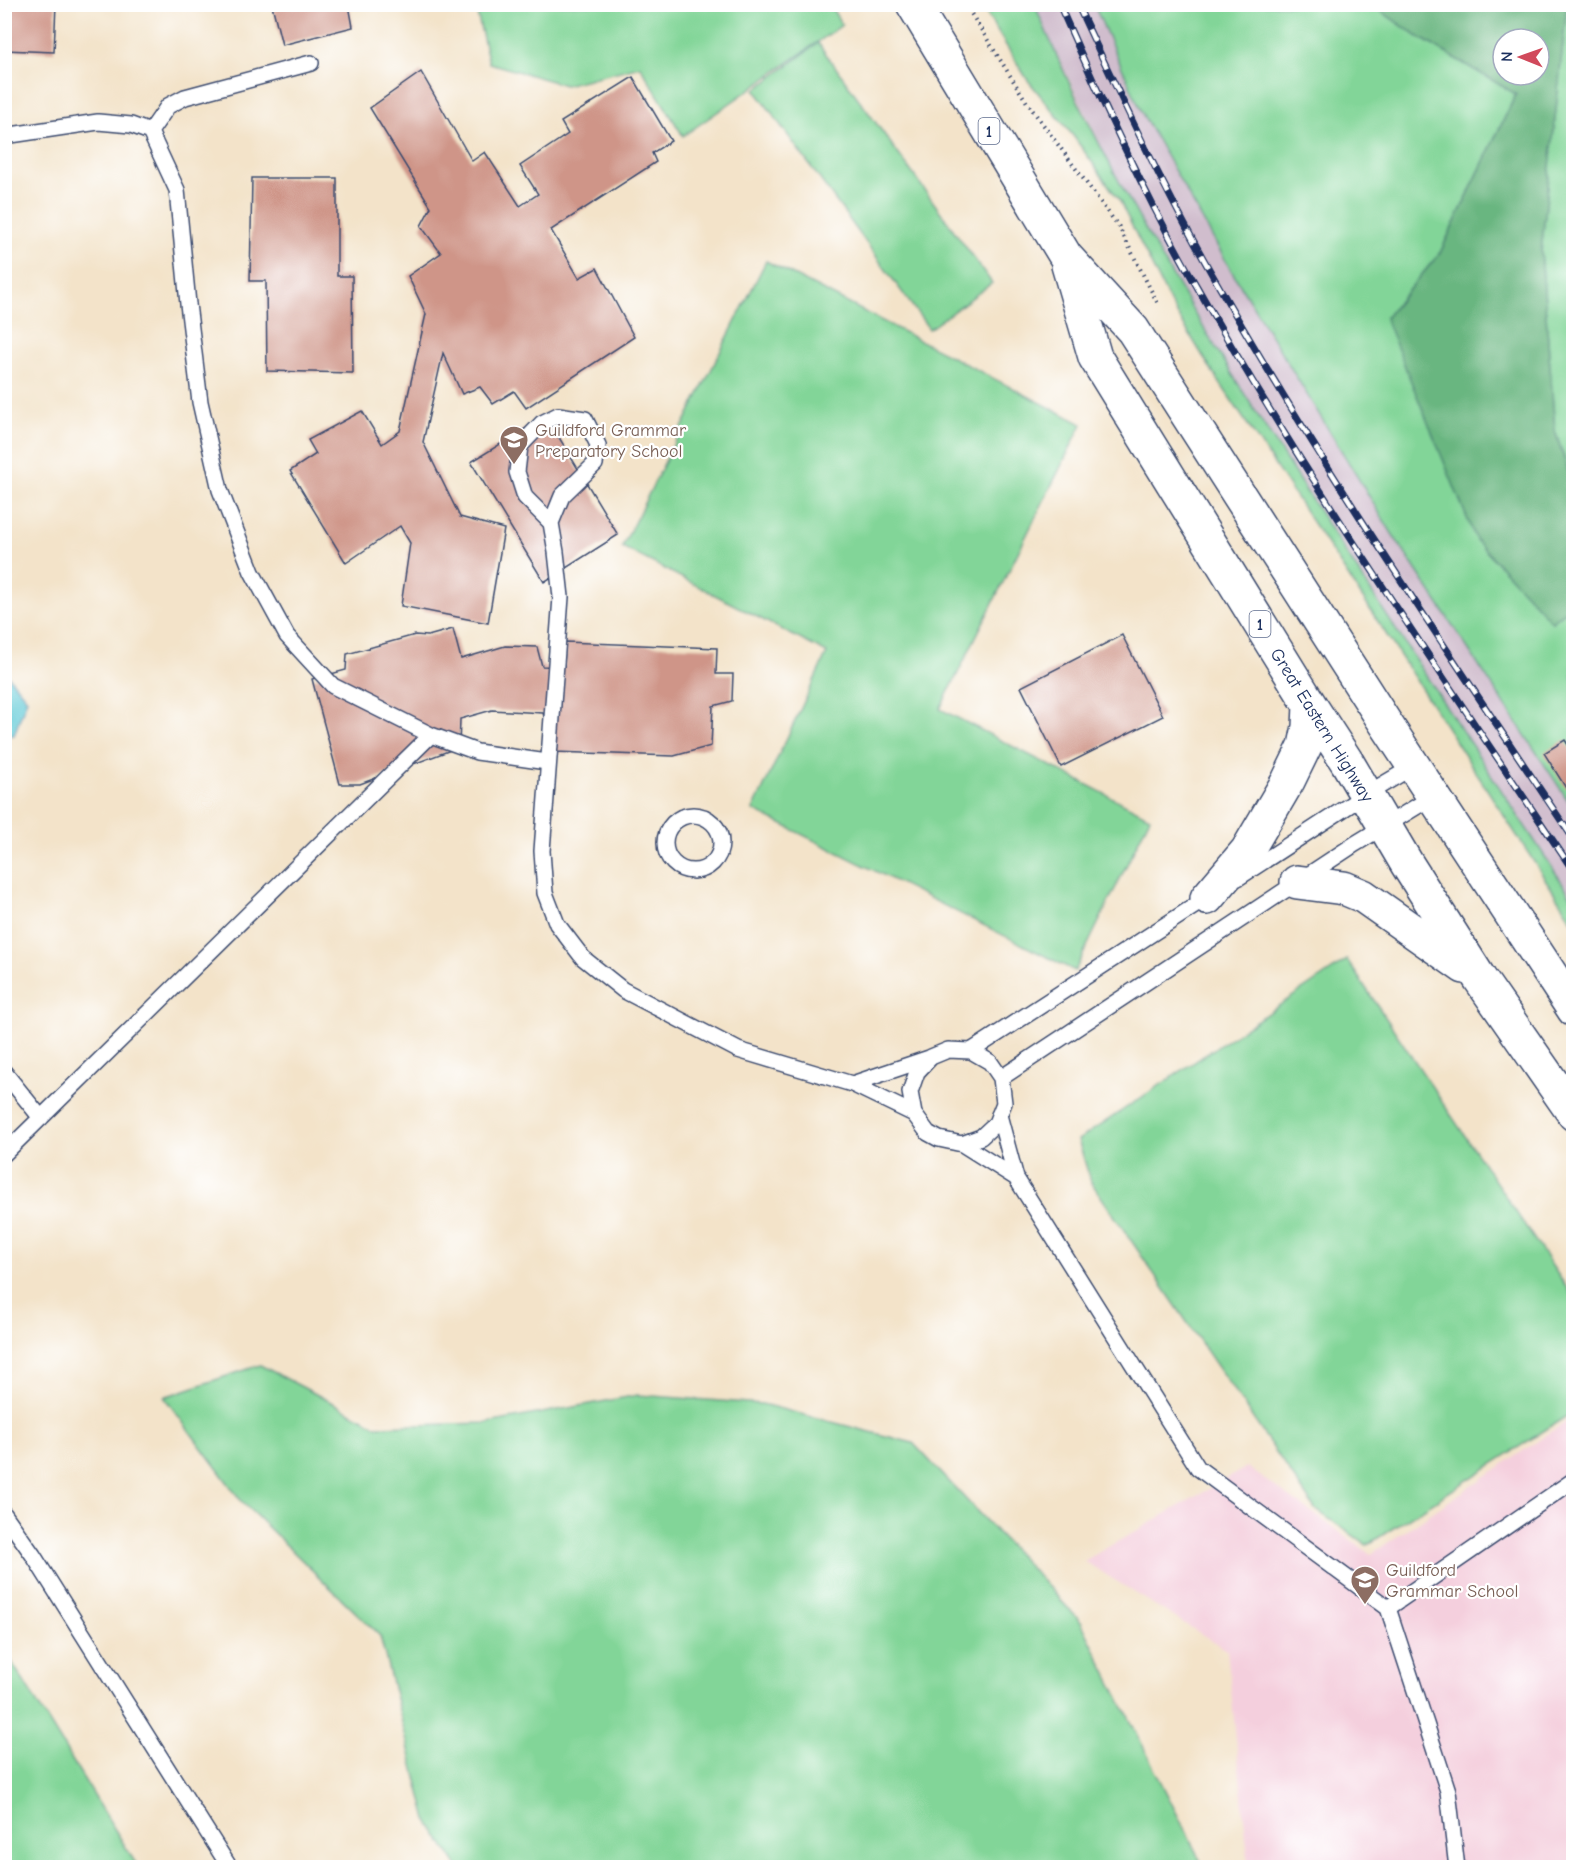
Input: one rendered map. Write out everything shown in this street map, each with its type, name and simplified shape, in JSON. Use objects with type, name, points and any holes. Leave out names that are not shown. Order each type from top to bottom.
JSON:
[{"type":"highway","name":"Great Eastern Highway","points":[[913,4],[1066,257],[1133,330],[1574,1010]]},
{"type":"highway","name":"Great Eastern Highway","points":[[1066,257],[1095,357],[1480,979],[1574,1114]]},
{"type":"highway","points":[[1207,898],[1247,851],[1288,781],[1305,746],[1310,705]]},
{"type":"highway","points":[[1297,882],[1344,888],[1363,896],[1480,979]]},
{"type":"lane","points":[[150,132],[168,106],[185,97],[311,63]]},
{"type":"lane","points":[[4,136],[98,122],[131,125],[150,132],[177,189],[200,402],[220,490],[252,572],[287,636],[333,686],[431,735],[477,752],[547,762]]},
{"type":"lane","points":[[551,523],[525,497],[517,472],[520,446],[542,423],[558,415],[585,419],[598,445],[595,464],[562,496],[551,523],[561,597],[542,851],[545,893],[557,924],[583,958],[623,990],[738,1050],[852,1084],[914,1114]]},
{"type":"lane","points":[[4,1154],[431,735]]},
{"type":"lane","points":[[971,1051],[1365,795],[1414,766]]},
{"type":"lane","points":[[1001,1078],[1297,882],[1434,796]]},
{"type":"lane","points":[[852,1084],[948,1050],[971,1051],[990,1062],[1001,1078],[1004,1103],[996,1124],[981,1137],[963,1144]]},
{"type":"lane","points":[[931,1057],[917,1072],[910,1092],[914,1114],[928,1133],[939,1139],[963,1144],[1016,1178]]},
{"type":"lane","points":[[4,1072],[41,1118]]},
{"type":"lane","points":[[999,1115],[1016,1178],[1197,1468],[1388,1608],[1448,1791],[1457,1868]]},
{"type":"lane","points":[[1388,1608],[1574,1480]]},
{"type":"lane","points":[[4,1514],[33,1555],[230,1868]]},
{"type":"shaded area","points":[[1035,5],[1094,5],[1143,115],[1231,270],[1391,532],[1573,808],[1573,899],[1354,567],[1199,323],[1120,185]]},
{"type":"shaded area","name":"Guildford Grammar School","points":[[1573,1417],[1573,1867],[1249,1867],[1227,1650],[1084,1561],[1247,1467],[1371,1554]]},
{"type":"green space","points":[[1573,4],[1573,485],[1555,431],[1541,252],[1567,5]]},
{"type":"green space","points":[[475,5],[830,5],[842,25],[683,136],[640,66],[565,85],[489,63]]},
{"type":"green space","points":[[981,5],[1035,5],[1088,122],[1181,291],[1319,511],[1573,899],[1573,922],[1214,374],[1172,306],[1119,200],[1074,137],[1027,79]]},
{"type":"green space","points":[[1094,5],[1372,5],[1417,36],[1491,79],[1491,87],[1504,87],[1516,94],[1440,253],[1385,318],[1552,622],[1573,605],[1573,808],[1391,532],[1231,270],[1143,115]]},
{"type":"green space","points":[[1372,5],[1567,5],[1541,252],[1555,431],[1573,485],[1574,605],[1552,622],[1476,540],[1385,318],[1440,253],[1516,94],[1504,87],[1551,87],[1551,27],[1491,27],[1491,79],[1417,36]]},
{"type":"green space","points":[[818,43],[992,283],[929,329],[755,90]]},
{"type":"green space","points":[[766,261],[1082,424],[940,709],[1150,817],[1075,971],[753,810],[827,653],[622,547]]},
{"type":"green space","points":[[1347,960],[1573,1297],[1573,1412],[1367,1545],[1315,1509],[1091,1182],[1078,1140]]},
{"type":"green space","points":[[260,1365],[377,1426],[488,1423],[638,1395],[762,1404],[913,1443],[1081,1622],[1201,1862],[1201,1867],[458,1867],[427,1820],[380,1636],[242,1502],[164,1397]]},
{"type":"green space","points":[[5,1651],[138,1867],[5,1867]]},
{"type":"water","points":[[5,672],[27,699],[14,735],[5,736]]},
{"type":"building","points":[[4,4],[56,4],[54,52],[4,50]]},
{"type":"building","points":[[272,5],[349,5],[353,27],[282,45]]},
{"type":"building","points":[[421,72],[472,161],[485,152],[520,206],[538,194],[520,166],[568,134],[561,122],[633,77],[671,141],[652,153],[656,162],[551,230],[579,278],[597,268],[634,337],[526,408],[514,391],[493,404],[480,387],[462,394],[443,353],[423,442],[460,517],[504,529],[488,623],[401,606],[410,543],[400,526],[346,563],[290,471],[316,454],[308,440],[362,411],[382,444],[400,431],[426,314],[408,276],[441,253],[421,226],[431,207],[370,108]]},
{"type":"building","points":[[252,178],[337,178],[337,276],[352,276],[353,373],[267,371],[266,281],[250,281]]},
{"type":"building","points":[[546,416],[618,535],[544,582],[471,462]]},
{"type":"building","points":[[453,629],[461,659],[505,646],[537,647],[542,666],[564,667],[565,642],[717,648],[716,674],[733,674],[732,701],[713,706],[711,746],[674,756],[554,752],[543,713],[492,710],[460,719],[459,747],[360,784],[340,784],[312,679],[346,670],[347,654],[415,635],[428,636]]},
{"type":"building","points":[[1122,635],[1163,716],[1061,767],[1021,687]]},
{"type":"building","points":[[1565,740],[1574,754],[1574,784],[1566,788],[1544,753]]},
{"type":"railway","points":[[1059,4],[1156,211],[1236,354],[1377,578],[1574,872]]},
{"type":"railway","points":[[1077,4],[1177,209],[1255,348],[1388,561],[1574,840]]},
{"type":"place","name":"Guildford Grammar Preparatory School","points":[[514,466]]},
{"type":"place","name":"Guildford Grammar School","points":[[1365,1606]]}]
